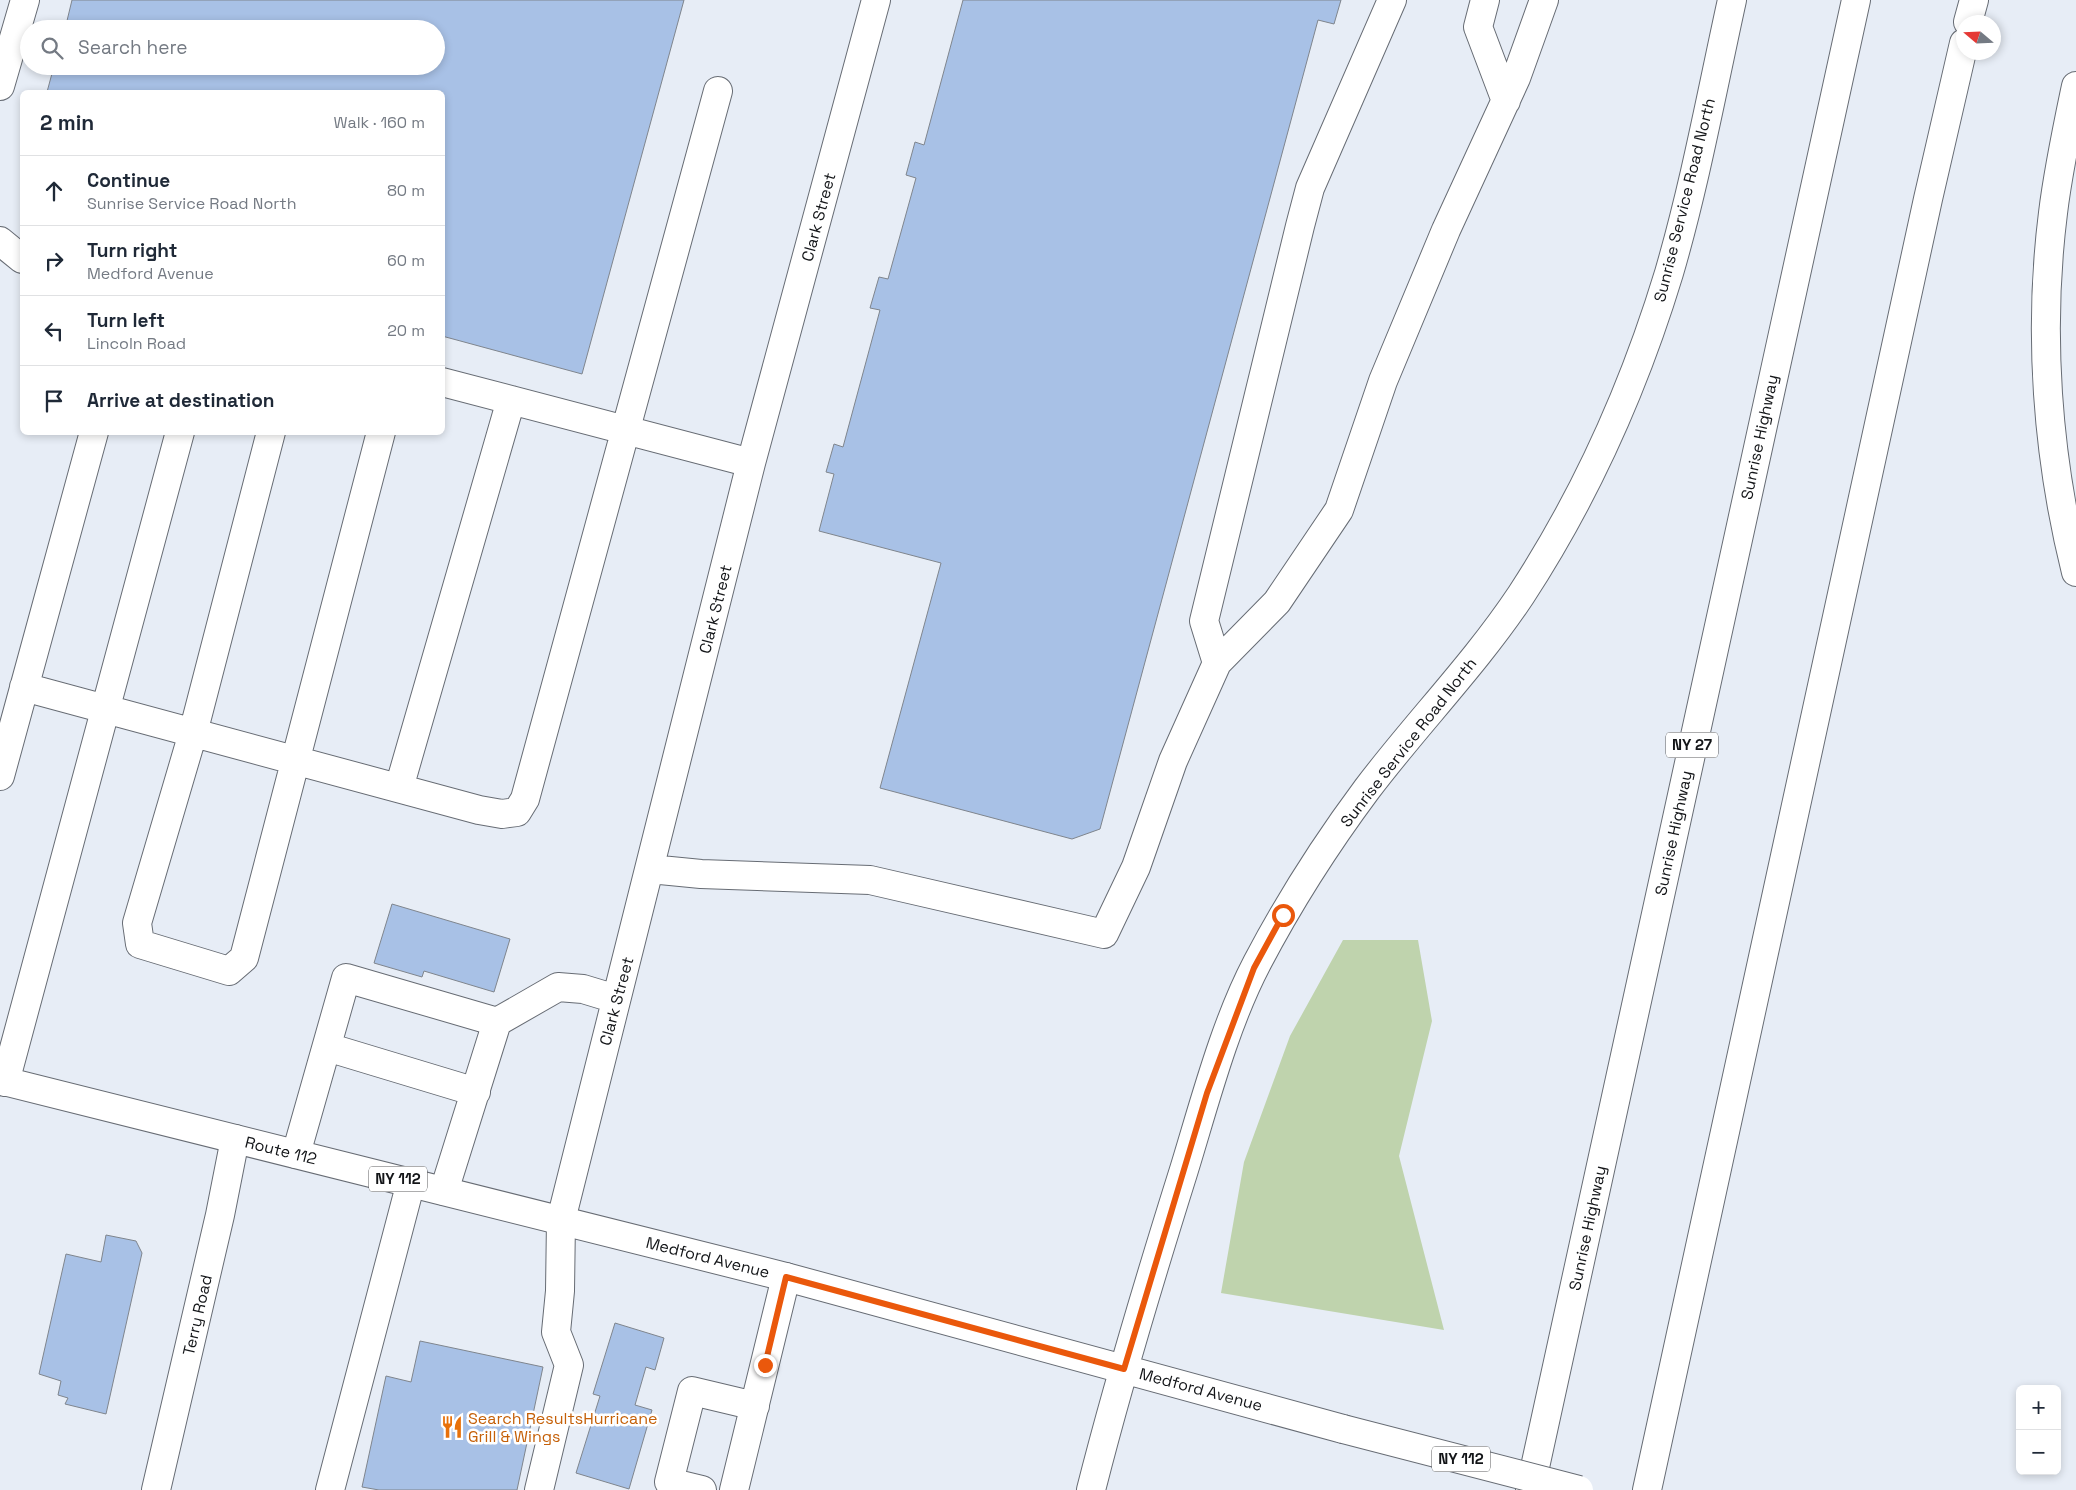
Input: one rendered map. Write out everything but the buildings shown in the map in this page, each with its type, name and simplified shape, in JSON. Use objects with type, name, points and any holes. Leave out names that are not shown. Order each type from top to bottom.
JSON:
[{"type":"main road","points":[[0,86],[25,0]]},
{"type":"main road","name":"Clark Street","points":[[539,1490],[569,1364],[556,1332],[560,1291],[561,1220],[751,463],[876,0]]},
{"type":"main road","points":[[1218,663],[1204,621],[1300,226],[1310,188],[1392,0]]},
{"type":"main road","points":[[1485,0],[1478,27],[1506,101]]},
{"type":"main road","points":[[650,869],[702,874],[870,880],[1104,934],[1136,868],[1173,761],[1218,663],[1276,602],[1339,510],[1384,381],[1446,230],[1516,78],[1544,0]]},
{"type":"main road","name":"Sunrise Service Road North","points":[[1091,1490],[1124,1369],[1207,1093],[1254,968],[1283,915],[1319,857],[1368,788],[1481,651],[1522,594],[1592,469],[1618,412],[1647,339],[1669,273],[1732,0]]},
{"type":"main road","name":"Sunrise Highway","points":[[1530,1490],[1856,0]]},
{"type":"main road","points":[[1970,15],[1974,0]]},
{"type":"main road","points":[[1647,1490],[1928,199],[1960,60]]},
{"type":"main road","points":[[2076,86],[2053,214],[2047,288],[2046,354],[2051,427],[2060,496],[2076,572]]},
{"type":"main road","points":[[24,687],[399,788],[502,814],[517,812],[525,799],[718,91]]},
{"type":"main road","points":[[0,241],[20,257]]},
{"type":"main road","points":[[445,383],[751,463]]},
{"type":"main road","points":[[399,788],[511,400]]},
{"type":"main road","points":[[0,776],[93,435]]},
{"type":"main road","points":[[3,1081],[179,435]]},
{"type":"main road","points":[[270,435],[194,733],[137,923],[140,944],[229,971],[244,958],[294,760],[380,435]]},
{"type":"main road","points":[[296,1154],[346,978],[497,1022]]},
{"type":"main road","points":[[444,1191],[497,1022],[558,987],[583,989],[616,998]]},
{"type":"main road","points":[[327,1047],[476,1092]]},
{"type":"main road","name":"Route 112","points":[[3,1081],[561,1220]]},
{"type":"main road","name":"Terry Road","points":[[156,1490],[218,1223],[235,1139]]},
{"type":"main road","points":[[330,1490],[411,1182]]},
{"type":"main road","name":"Medford Avenue","points":[[561,1220],[786,1277],[1579,1490]]},
{"type":"main road","points":[[734,1490],[786,1277]]},
{"type":"main road","points":[[702,1490],[669,1482],[692,1391],[755,1406]]},
{"type":"green space","points":[[1343,940],[1418,940],[1432,1021],[1399,1156],[1444,1330],[1221,1293],[1244,1162],[1290,1036]]},
{"type":"place","name":"Search ResultsHurricane Grill & Wings","points":[[452,1427]]},
{"type":"route","points":[[765,1365],[786,1277],[974,1330],[1124,1369],[1207,1093],[1254,968],[1283,915]]}]
